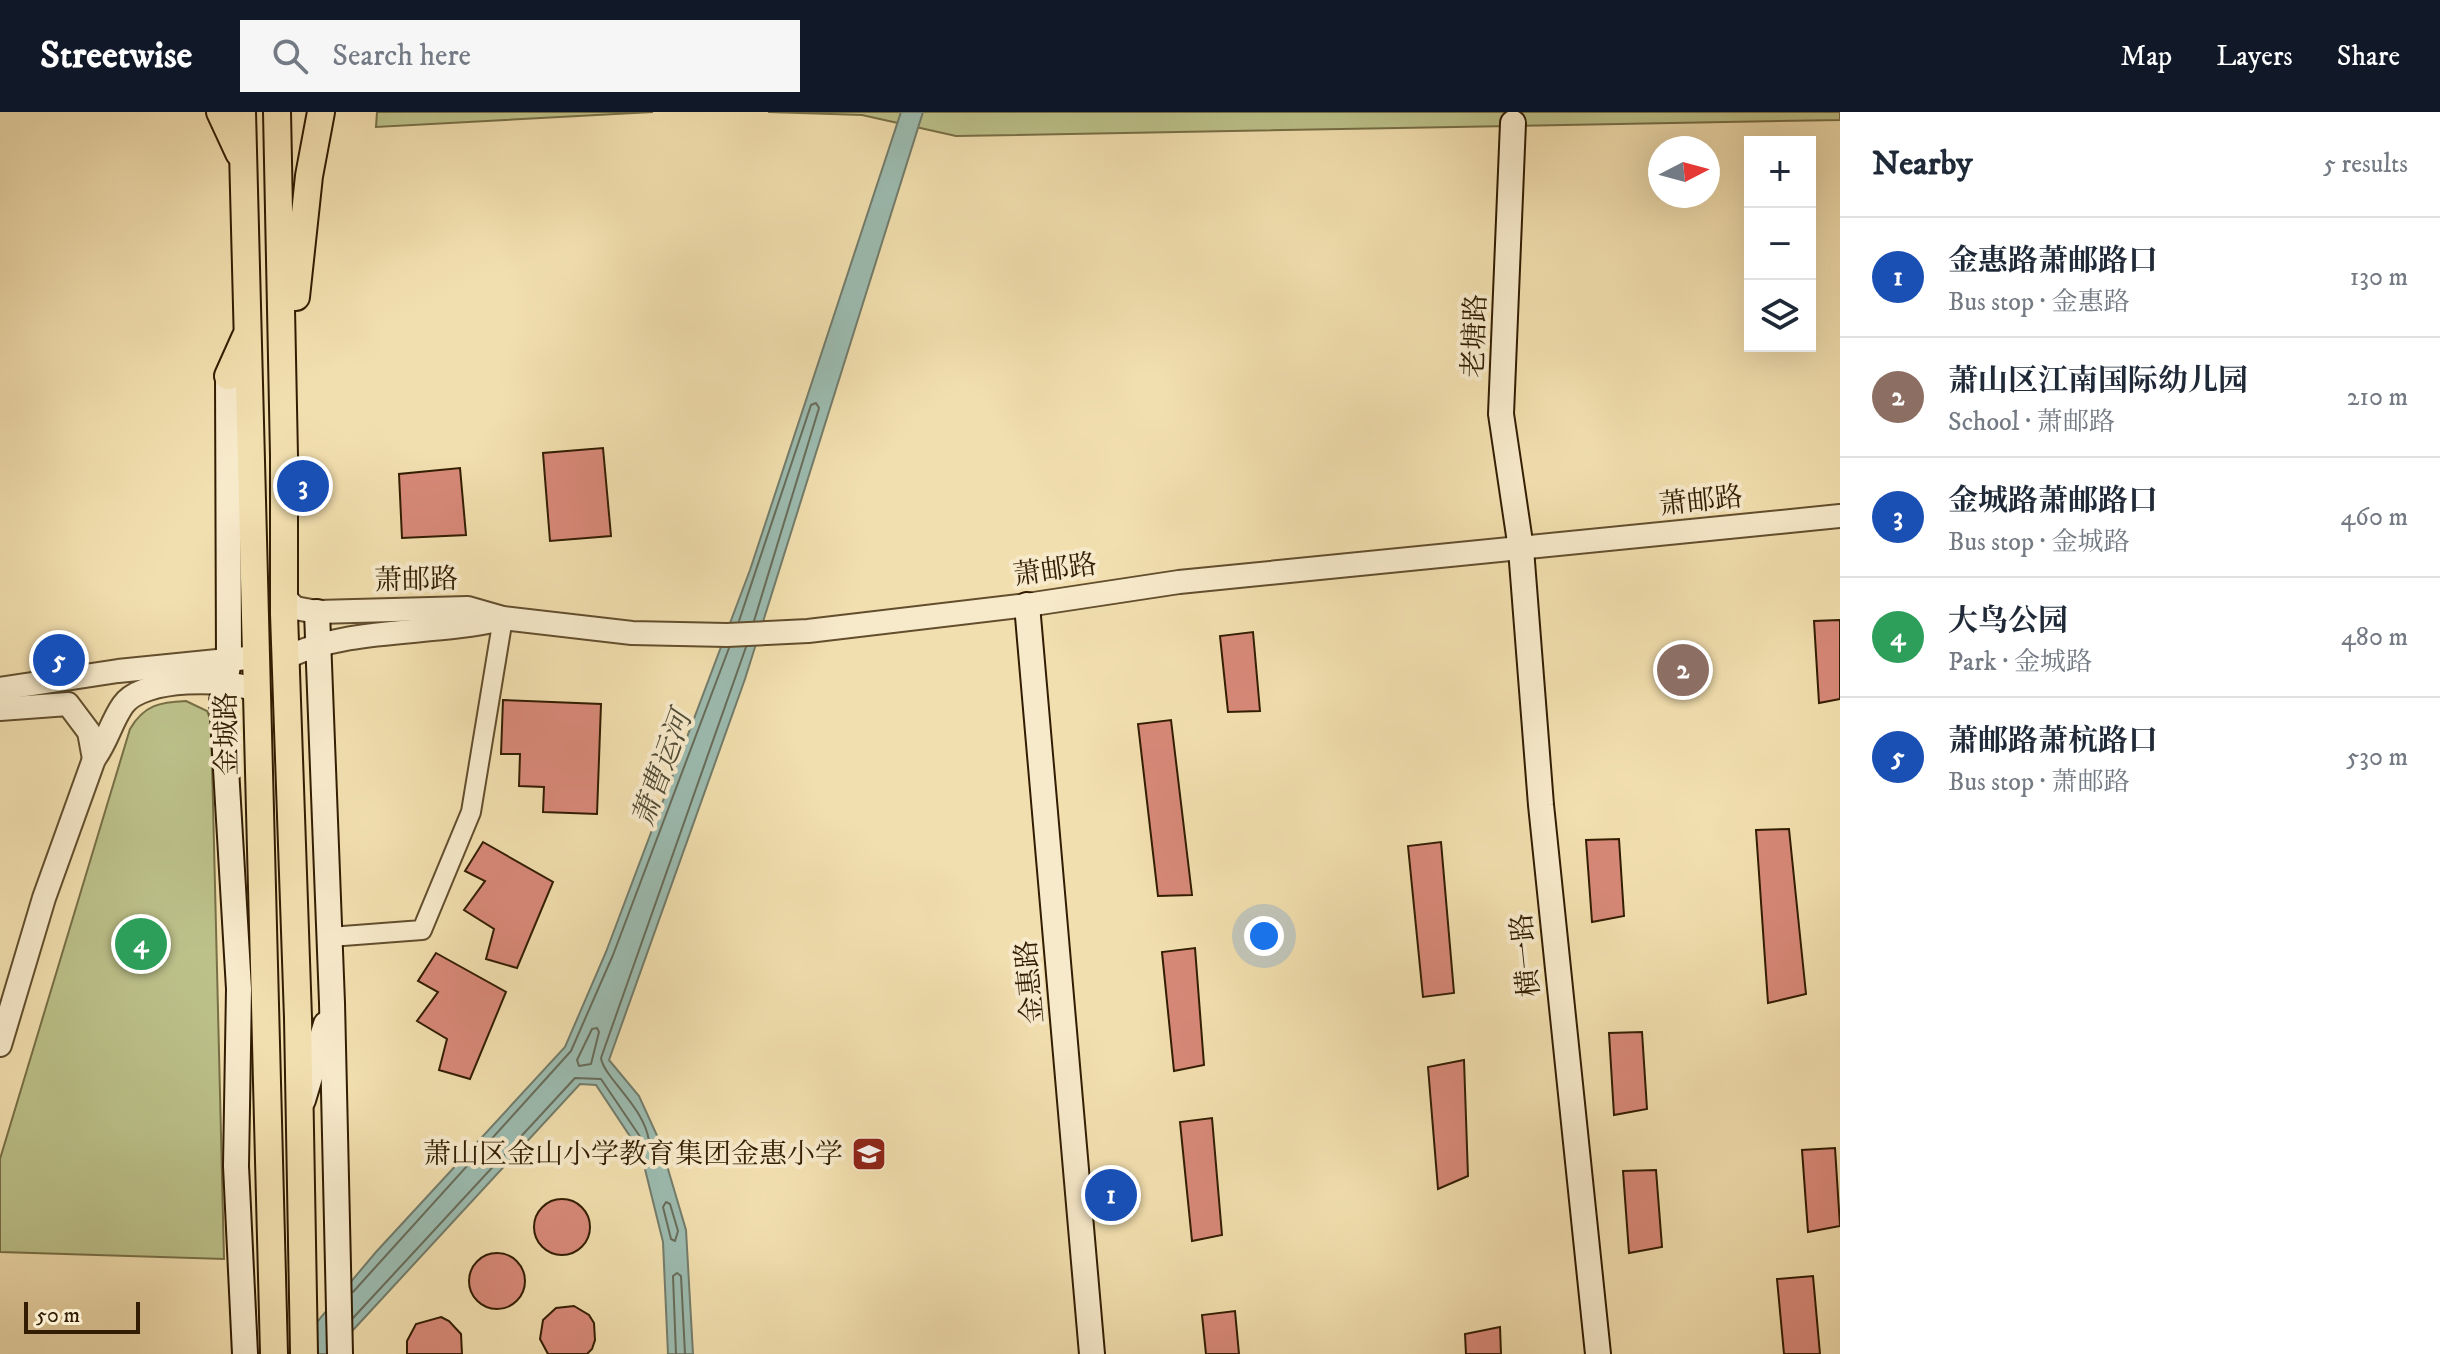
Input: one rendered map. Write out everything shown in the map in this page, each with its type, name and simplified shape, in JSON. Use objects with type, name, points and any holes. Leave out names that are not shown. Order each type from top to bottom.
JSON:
[{"type":"main road","points":[[220,112],[244,167]]},
{"type":"main road","name":"金城路","points":[[242,112],[274,1354]]},
{"type":"main road","points":[[277,112],[285,658],[300,1110],[304,1343]]},
{"type":"main road","points":[[284,456],[302,236],[321,112]]},
{"type":"main road","name":"老塘路","points":[[1511,116],[1501,414],[1521,549]]},
{"type":"main road","points":[[228,376],[249,331]]},
{"type":"main road","name":"金城路","points":[[228,376],[227,671],[222,701],[239,989],[236,1166],[245,1354]]},
{"type":"main road","name":"横一路","points":[[1521,549],[1541,805],[1598,1354]]},
{"type":"main road","name":"金惠路","points":[[1027,605],[1092,1354]]},
{"type":"main road","points":[[317,612],[330,937],[340,1354]]},
{"type":"main road","points":[[300,1110],[332,1003]]},
{"type":"street","name":"萧邮路","points":[[284,597],[295,608],[317,612],[468,608],[503,618],[632,633],[727,635],[787,632],[1027,605],[1179,582],[1840,516]]},
{"type":"street","points":[[285,658],[319,644],[463,628],[503,618],[471,812],[442,889],[422,930],[330,937]]},
{"type":"street","points":[[0,1045],[44,898],[94,759],[104,746],[123,705],[135,692],[193,682],[257,657]]},
{"type":"street","points":[[0,689],[118,671],[227,671],[258,691]]},
{"type":"street","points":[[0,709],[68,704],[89,732],[94,759]]},
{"type":"green space","points":[[377,112],[653,112],[376,127]]},
{"type":"green space","points":[[768,112],[1840,112],[1840,120],[956,136],[862,115]]},
{"type":"green space","points":[[186,701],[207,711],[211,721],[224,1259],[0,1252],[0,1159],[130,729],[141,715],[154,706]]},
{"type":"water","points":[[901,112],[923,112],[745,679],[609,1060],[639,1096],[660,1142],[686,1230],[693,1354],[668,1354],[663,1242],[641,1153],[596,1085],[580,1084],[331,1354],[290,1354],[376,1252],[565,1047],[606,952],[750,570]]},
{"type":"building","points":[[603,448],[611,536],[550,541],[543,453]]},
{"type":"building","points":[[460,468],[466,535],[402,538],[399,474]]},
{"type":"building","points":[[1840,620],[1840,699],[1819,703],[1814,621]]},
{"type":"building","points":[[1253,632],[1260,711],[1228,712],[1220,636]]},
{"type":"building","points":[[503,700],[601,704],[597,814],[543,812],[544,787],[519,786],[520,754],[501,754]]},
{"type":"building","points":[[1171,720],[1192,895],[1158,896],[1138,724]]},
{"type":"building","points":[[1789,829],[1806,994],[1768,1003],[1756,830]]},
{"type":"building","points":[[1619,839],[1624,916],[1592,922],[1586,840]]},
{"type":"building","points":[[483,842],[553,882],[517,968],[486,959],[494,929],[464,910],[485,881],[465,871]]},
{"type":"building","points":[[1441,842],[1454,993],[1423,997],[1408,846]]},
{"type":"building","points":[[1195,948],[1204,1065],[1174,1071],[1162,952]]},
{"type":"building","points":[[436,953],[506,992],[470,1079],[439,1070],[447,1039],[417,1021],[438,992],[418,981]]},
{"type":"building","points":[[1642,1032],[1647,1109],[1614,1115],[1609,1033]]},
{"type":"building","points":[[1464,1060],[1468,1176],[1438,1189],[1428,1067]]},
{"type":"building","points":[[1212,1118],[1222,1235],[1192,1241],[1180,1122]]},
{"type":"building","points":[[1835,1148],[1840,1226],[1808,1232],[1802,1150]]},
{"type":"building","points":[[1656,1170],[1662,1247],[1629,1253],[1623,1171]]},
{"type":"building","points":[[562,1199],[582,1207],[590,1227],[582,1247],[562,1255],[542,1247],[534,1227],[542,1207]]},
{"type":"building","points":[[497,1253],[517,1261],[525,1281],[517,1301],[497,1309],[477,1301],[469,1281],[477,1261]]},
{"type":"building","points":[[1813,1276],[1820,1354],[1784,1354],[1777,1279]]},
{"type":"building","points":[[574,1306],[589,1315],[594,1323],[592,1349],[587,1354],[548,1354],[540,1339],[543,1320],[556,1308]]},
{"type":"building","points":[[1235,1311],[1239,1354],[1206,1354],[1202,1315]]},
{"type":"building","points":[[441,1317],[461,1334],[462,1354],[407,1354],[407,1341],[416,1324]]},
{"type":"building","points":[[1500,1327],[1501,1354],[1466,1354],[1465,1334]]},
{"type":"place","name":"金城路萧邮路口","points":[[303,486]]},
{"type":"place","name":"萧邮路萧杭路口","points":[[59,660]]},
{"type":"place","name":"萧山区江南国际幼儿园","points":[[1683,670]]},
{"type":"place","name":"大鸟公园","points":[[141,944]]},
{"type":"place","name":"萧山区金山小学教育集团金惠小学","points":[[869,1154]]},
{"type":"place","name":"金惠路萧邮路口","points":[[1111,1195]]},
{"type":"water label","name":"萧曹运河","points":[[663,769]]}]
